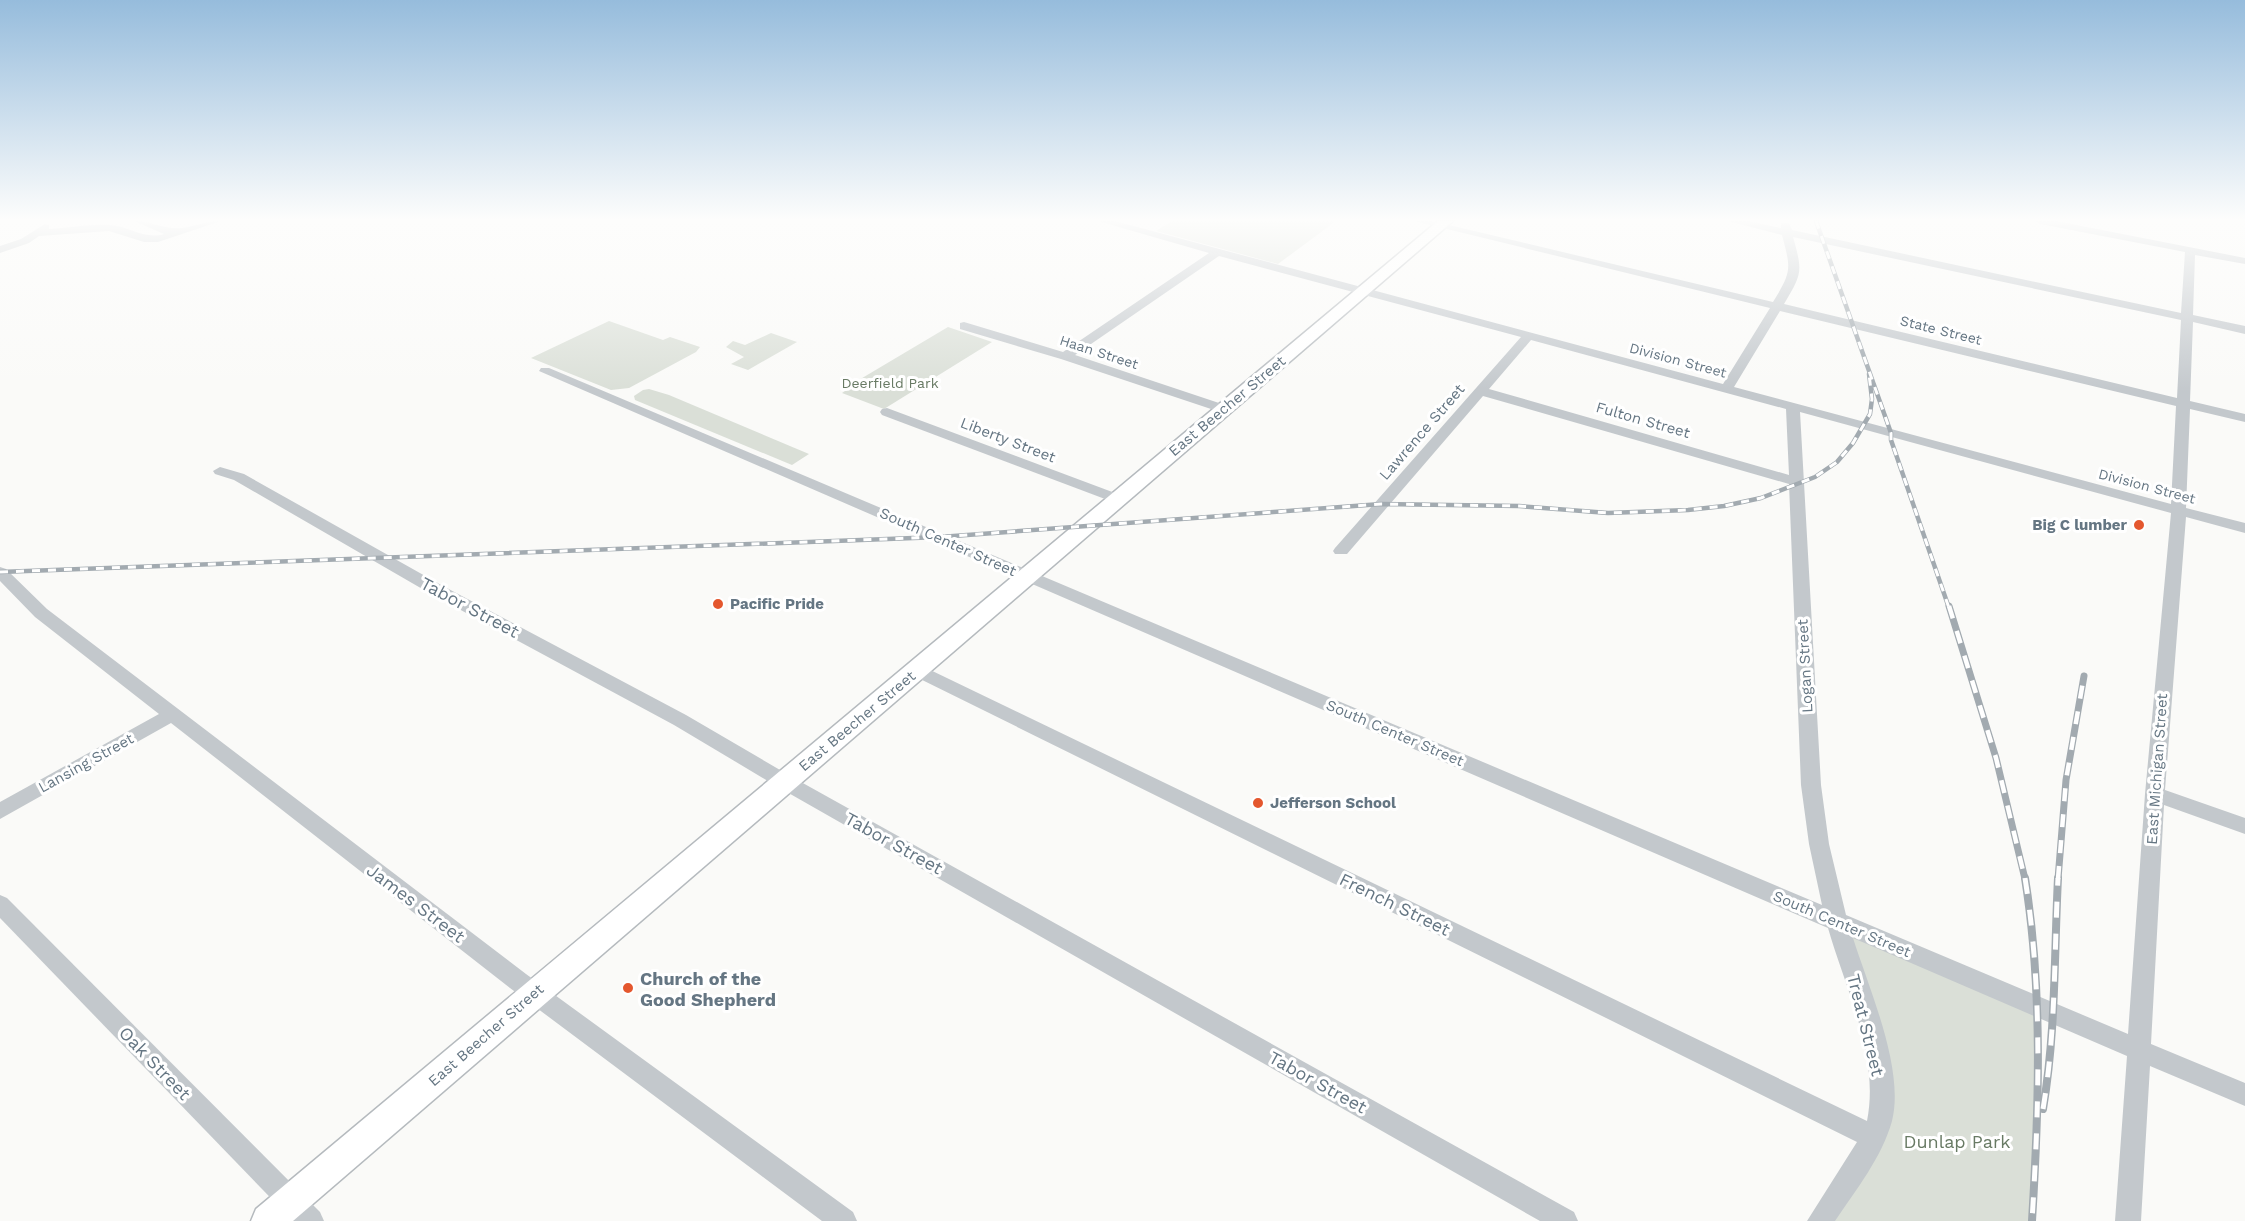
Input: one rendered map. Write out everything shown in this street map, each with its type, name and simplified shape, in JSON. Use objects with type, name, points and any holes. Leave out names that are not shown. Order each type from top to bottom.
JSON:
[{"type":"main road","name":"East Beecher Street","points":[[268,1221],[1377,278]]},
{"type":"street","points":[[1065,356],[1179,278]]},
{"type":"street","name":"Division Street","points":[[1314,278],[2245,528]]},
{"type":"street","name":"State Street","points":[[1663,278],[2245,418]]},
{"type":"street","points":[[1726,389],[1794,278]]},
{"type":"street","points":[[2010,278],[2245,330]]},
{"type":"street","name":"East Michigan Street","points":[[2128,1221],[2155,794],[2178,509],[2189,278]]},
{"type":"street","name":"Haan Street","points":[[964,326],[1065,356],[1223,409]]},
{"type":"street","name":"Lawrence Street","points":[[1341,550],[1528,336]]},
{"type":"street","name":"South Center Street","points":[[545,371],[940,537],[1026,577],[2245,1095]]},
{"type":"street","name":"Fulton Street","points":[[1480,391],[1797,482]]},
{"type":"street","name":"Logan Street","points":[[1792,407],[1811,785],[1815,827],[1838,922]]},
{"type":"street","name":"Liberty Street","points":[[887,412],[1118,499]]},
{"type":"street","name":"Tabor Street","points":[[220,471],[239,477],[437,590],[680,720],[785,782],[1565,1221]]},
{"type":"street","name":"James Street","points":[[0,572],[41,613],[171,715],[534,993],[844,1221]]},
{"type":"street","name":"French Street","points":[[916,670],[1874,1137]]},
{"type":"street","name":"Lansing Street","points":[[0,811],[171,715]]},
{"type":"street","points":[[2155,794],[2245,826]]},
{"type":"street","name":"Oak Street","points":[[0,904],[311,1221]]},
{"type":"street","name":"Treat Street","points":[[1820,1221],[1874,1137],[1880,1119],[1881,1094],[1875,1047],[1838,922]]},
{"type":"green space","points":[[609,321],[663,340],[670,337],[700,347],[696,352],[629,388],[611,390],[531,358]]},
{"type":"green space","name":"Deerfield Park","points":[[948,327],[992,342],[884,409],[842,393],[845,391],[842,390]]},
{"type":"green space","points":[[771,333],[797,342],[748,370],[731,364],[744,357],[726,347],[733,341],[745,345]]},
{"type":"green space","points":[[649,389],[669,395],[809,454],[792,465],[635,400],[634,396]]},
{"type":"green space","name":"Dunlap Park","points":[[1838,922],[2037,1006],[2037,1153],[2032,1221],[1820,1221],[1881,1094]]},
{"type":"railway","points":[[1836,278],[1949,608]]},
{"type":"railway","points":[[0,572],[940,537],[1381,504],[1519,506],[1608,513],[1688,510],[1724,506],[1761,498],[1815,477],[1837,462],[1853,443],[1870,414],[1872,399],[1869,374]]},
{"type":"railway","points":[[1949,606],[1996,758],[2025,879]]},
{"type":"railway","points":[[2058,879],[2066,780],[2084,676]]},
{"type":"railway","points":[[2025,878],[2035,963],[2038,1049],[2032,1221]]},
{"type":"railway","points":[[2043,1109],[2052,1023],[2058,878]]},
{"type":"place","name":"Big C lumber","points":[[2139,525]]},
{"type":"place","name":"Pacific Pride","points":[[718,604]]},
{"type":"place","name":"Jefferson School","points":[[1258,803]]},
{"type":"place","name":"Church of the Good Shepherd","points":[[628,988]]}]
